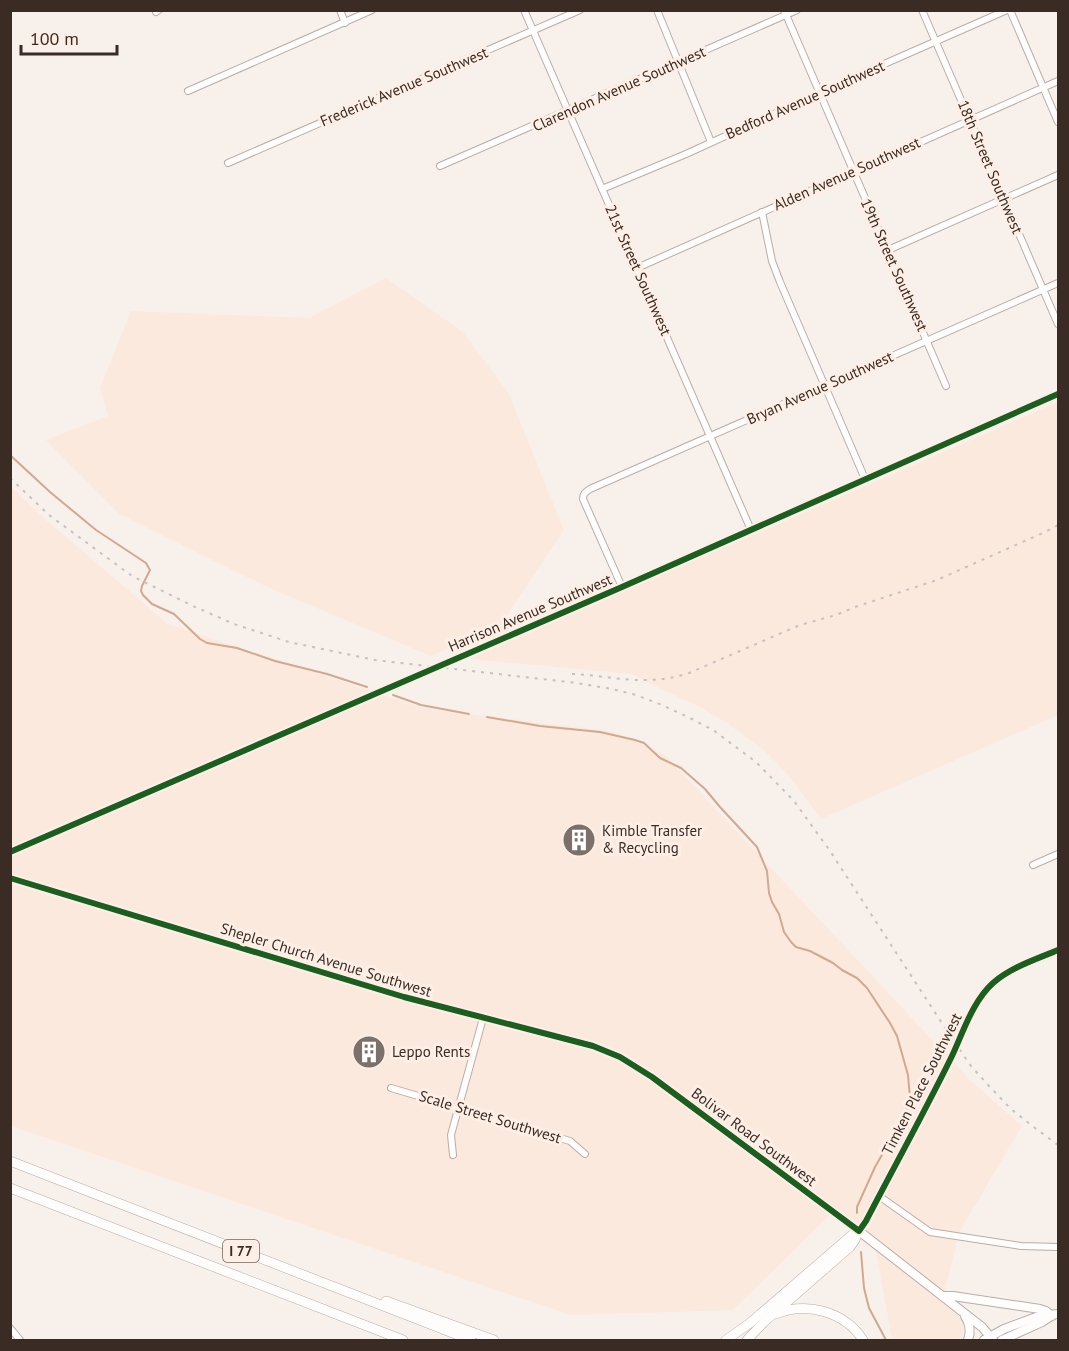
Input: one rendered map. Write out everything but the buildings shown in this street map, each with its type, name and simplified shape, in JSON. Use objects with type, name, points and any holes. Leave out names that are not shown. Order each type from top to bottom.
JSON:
[{"type":"highway","name":"I 77","points":[[10,1161],[471,1341]]},
{"type":"highway","name":"I 77","points":[[10,1188],[403,1341]]},
{"type":"highway","points":[[747,1341],[764,1322],[850,1246],[858,1231]]},
{"type":"highway","points":[[726,1341],[858,1231]]},
{"type":"highway","points":[[257,1257],[321,1276],[494,1341]]},
{"type":"highway","points":[[292,1297],[316,1312],[388,1341]]},
{"type":"highway","points":[[764,1322],[779,1313],[792,1309],[819,1310],[846,1322],[863,1341]]},
{"type":"main road","name":"Bolivar Road Southwest","points":[[858,1231],[982,1327],[989,1339]]},
{"type":"main road","points":[[943,1296],[1040,1309],[1055,1315]]},
{"type":"main road","points":[[961,1311],[969,1324],[968,1341]]},
{"type":"main road","points":[[989,1339],[1017,1324],[1039,1316],[1055,1315]]},
{"type":"main road","points":[[1002,1341],[1055,1315]]},
{"type":"street","points":[[340,10],[345,23]]},
{"type":"street","points":[[188,91],[372,10]]},
{"type":"street","name":"21st Street Southwest","points":[[525,10],[751,530]]},
{"type":"street","name":"Frederick Avenue Southwest","points":[[228,163],[580,10]]},
{"type":"street","points":[[657,10],[711,142]]},
{"type":"street","name":"Clarendon Avenue Southwest","points":[[441,166],[678,63],[785,13],[797,10]]},
{"type":"street","name":"18th Street Southwest","points":[[922,10],[1059,324]]},
{"type":"street","points":[[1008,10],[1059,122]]},
{"type":"street","name":"Bedford Avenue Southwest","points":[[602,189],[1008,10]]},
{"type":"street","name":"19th Street Southwest","points":[[785,13],[946,386]]},
{"type":"street","name":"Alden Avenue Southwest","points":[[637,268],[1059,81]]},
{"type":"street","points":[[888,250],[1059,175]]},
{"type":"street","points":[[762,212],[772,261],[865,479]]},
{"type":"street","name":"Bryan Avenue Southwest","points":[[622,587],[583,499],[583,495],[590,489],[1059,283]]},
{"type":"street","name":"Harrison Avenue Southwest","points":[[10,852],[622,587],[1059,394]]},
{"type":"street","points":[[1033,865],[1059,854]]},
{"type":"street","name":"Shepler Church Avenue Southwest","points":[[10,878],[372,987],[593,1046],[635,1065]]},
{"type":"street","name":"Timken Place Southwest","points":[[858,1231],[866,1221],[951,1058],[972,1012],[984,994],[992,984],[1008,973],[1059,950]]},
{"type":"street","points":[[453,1155],[451,1135],[483,1018]]},
{"type":"street","name":"Bolivar Road Southwest","points":[[635,1065],[858,1231]]},
{"type":"street","name":"Scale Street Southwest","points":[[391,1088],[570,1141],[585,1154]]},
{"type":"street","points":[[879,1196],[930,1232],[1021,1246],[1059,1247]]},
{"type":"street","points":[[10,1328],[20,1341]]},
{"type":"shaded area","points":[[386,278],[463,332],[508,392],[564,530],[500,626],[431,656],[267,587],[119,514],[46,440],[108,416],[100,388],[131,311],[309,318]]},
{"type":"shaded area","points":[[1058,402],[1058,715],[821,819],[788,775],[765,751],[727,723],[698,706],[632,674],[469,659]]},
{"type":"shaded area","points":[[10,486],[45,519],[168,624],[423,708],[614,732],[665,755],[970,1080],[1022,1126],[960,1231],[943,1296],[961,1318],[964,1331],[961,1340],[892,1340],[876,1251],[830,1215],[733,1310],[571,1315],[11,1126]]},
{"type":"waterway","points":[[10,455],[96,530],[146,563],[150,570],[142,586],[143,595],[152,604],[174,614],[200,639],[207,643],[237,648],[367,687]]},
{"type":"waterway","points":[[393,695],[421,705],[469,714]]},
{"type":"waterway","points":[[487,717],[540,726],[600,732],[635,740],[644,743],[660,758],[681,768],[705,789],[757,847],[767,871],[772,902],[779,914],[784,932],[791,942],[796,947],[810,951],[833,963],[857,978],[867,988],[897,1036],[908,1075],[910,1098],[907,1111],[875,1167],[857,1207],[857,1213]]},
{"type":"waterway","points":[[861,1252],[864,1288],[869,1308],[886,1340]]},
{"type":"railway","points":[[10,478],[49,515],[132,576],[234,624],[289,642],[375,660],[612,689],[662,705],[713,730],[756,762],[794,801],[830,851],[971,1066],[1011,1109],[1058,1145]]},
{"type":"railway","points":[[572,674],[639,680],[665,679],[686,674],[800,625],[937,580],[1058,525]]},
{"type":"cycle path","points":[[10,852],[622,587],[1058,394]]},
{"type":"cycle path","points":[[10,878],[404,997],[593,1046],[620,1057],[652,1077],[859,1231],[930,1099],[979,999],[993,983],[1008,972],[1058,950]]},
{"type":"place","name":"Kimble Transfer & Recycling","points":[[579,840]]},
{"type":"place","name":"Leppo Rents","points":[[369,1052]]}]
